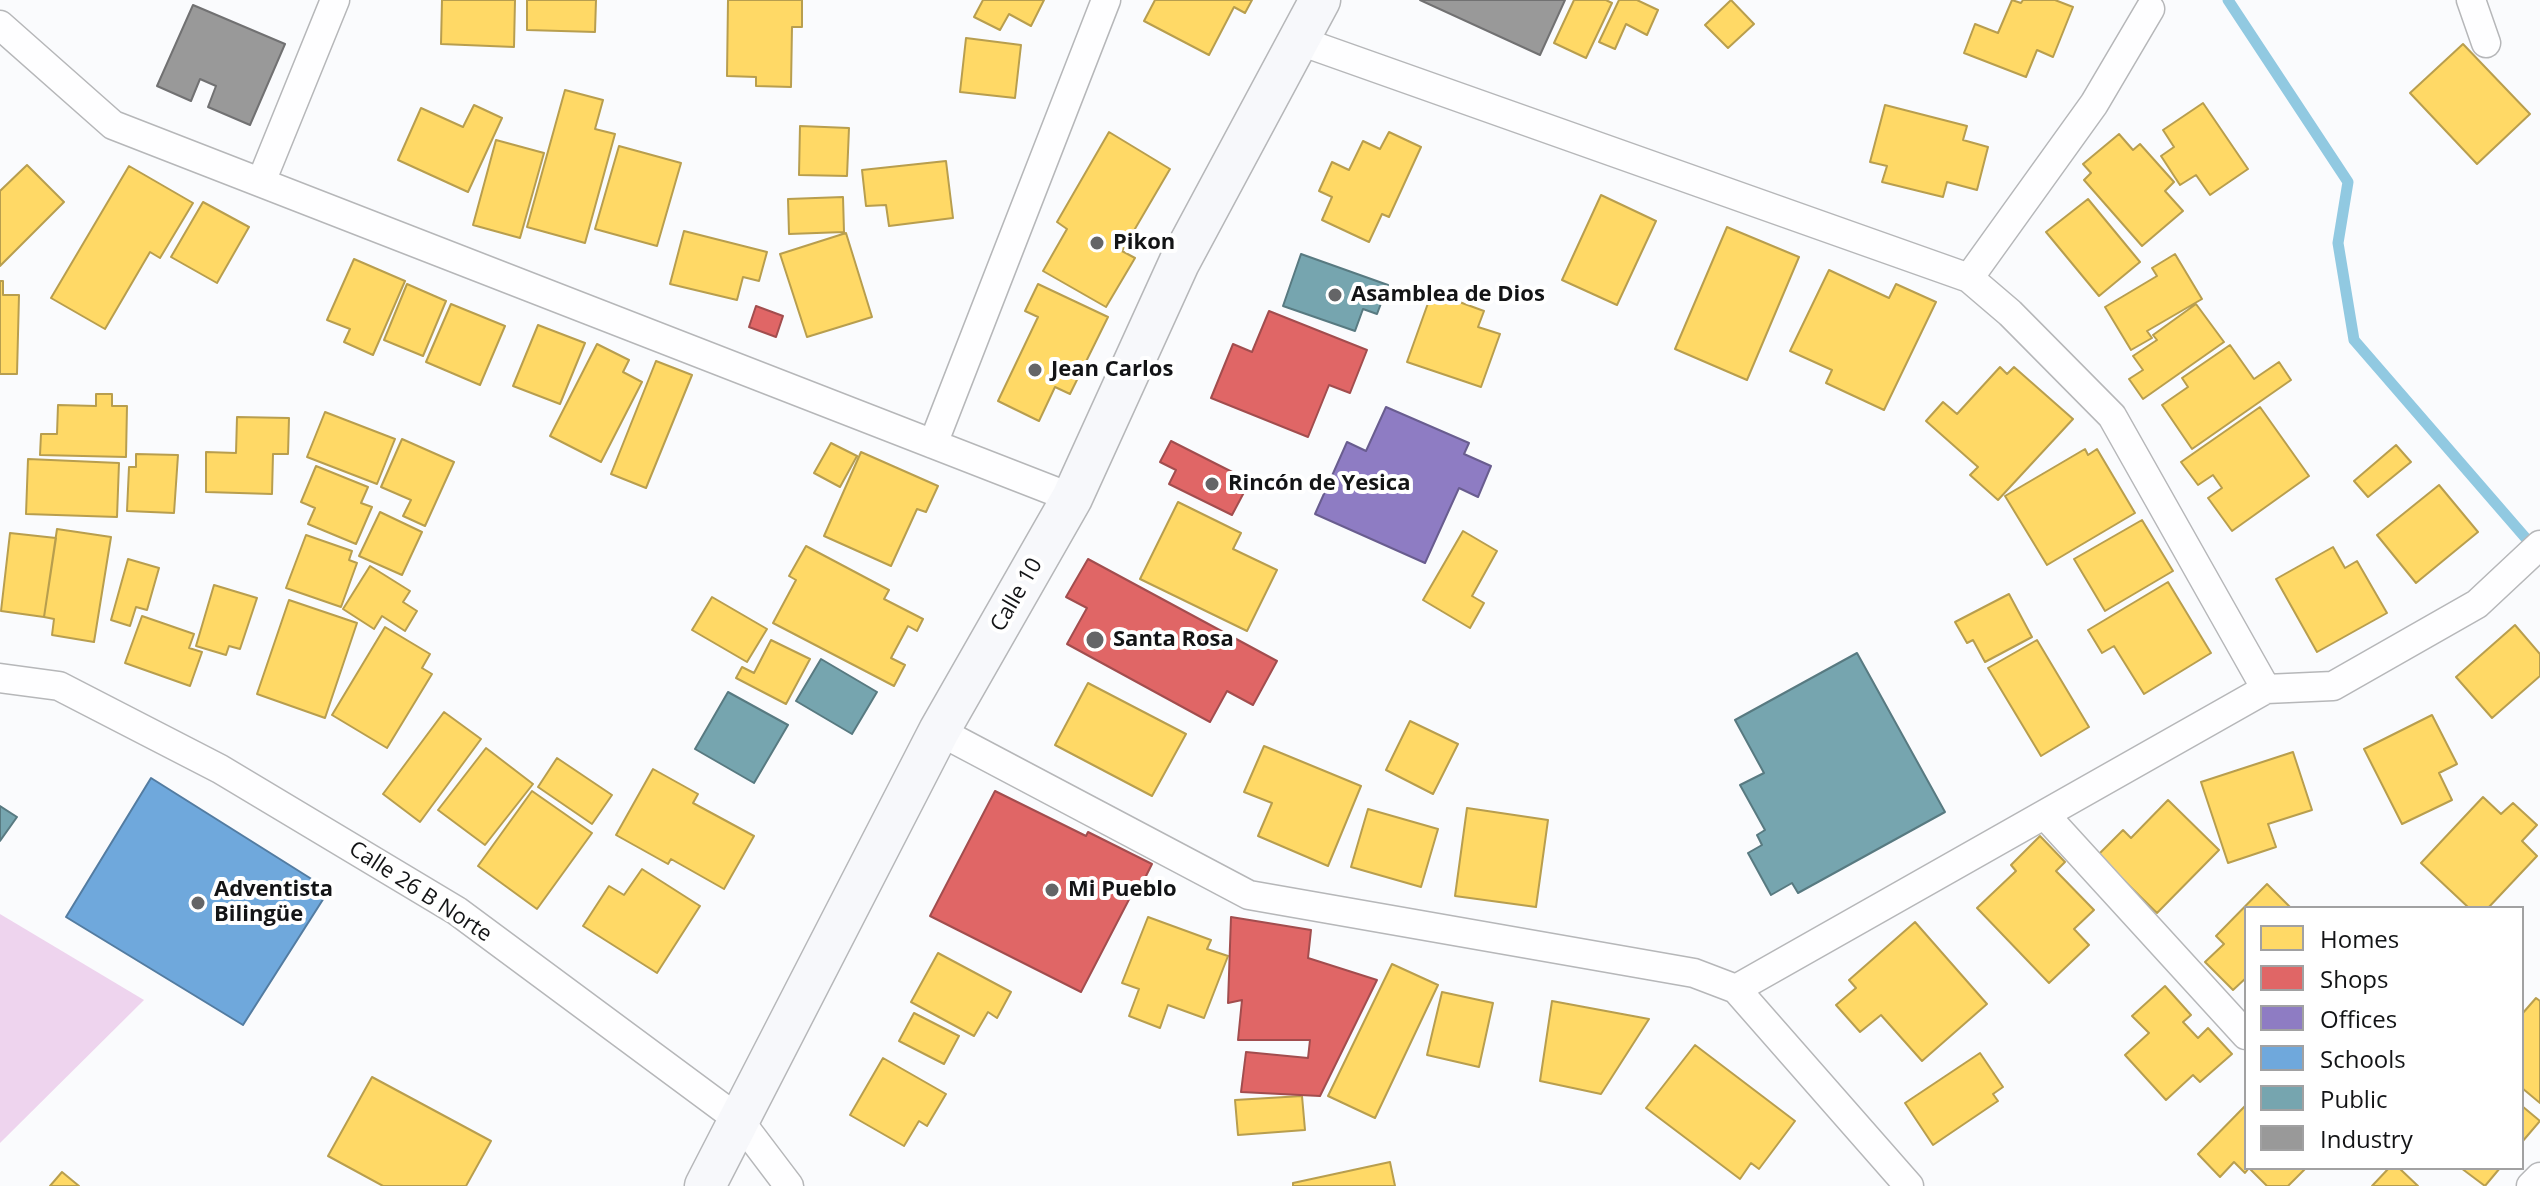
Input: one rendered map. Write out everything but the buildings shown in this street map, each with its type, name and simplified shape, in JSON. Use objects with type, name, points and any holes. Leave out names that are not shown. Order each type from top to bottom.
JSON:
[{"type":"main road","name":"Calle 10","points":[[705,1186],[939,731],[1072,498],[1179,263],[1320,0]]},
{"type":"street","points":[[261,182],[335,0]]},
{"type":"street","points":[[933,444],[1106,0]]},
{"type":"street","points":[[2471,0],[2486,43]]},
{"type":"street","points":[[1969,278],[2094,104],[2150,9]]},
{"type":"street","points":[[0,25],[113,125],[1072,498]]},
{"type":"street","points":[[1300,41],[1969,278],[2010,313],[2112,416],[2266,689]]},
{"type":"street","points":[[1736,989],[2266,689],[2333,686],[2477,604],[2540,545]]},
{"type":"street","name":"Calle 26 B Norte","points":[[0,678],[59,686],[220,769],[457,911],[739,1120],[789,1186]]},
{"type":"street","points":[[939,731],[1249,895],[1694,973],[1736,989],[1909,1186]]},
{"type":"street","points":[[2045,815],[2244,1033]]},
{"type":"street","points":[[2531,1186],[2540,1177]]},
{"type":"shaded area","points":[[0,914],[144,1000],[0,1143]]},
{"type":"waterway","points":[[2228,0],[2348,182],[2338,243],[2354,340],[2536,550]]},
{"type":"place","name":"Pikon","points":[[1097,243]]},
{"type":"place","name":"Asamblea de Dios","points":[[1335,295]]},
{"type":"place","name":"Jean Carlos","points":[[1035,370]]},
{"type":"place","name":"Rincón de Yesica","points":[[1212,484]]},
{"type":"place","name":"Santa Rosa","points":[[1095,640]]},
{"type":"place","name":"Mi Pueblo","points":[[1052,890]]},
{"type":"place","name":"Adventista Bilingüe","points":[[198,903]]}]
